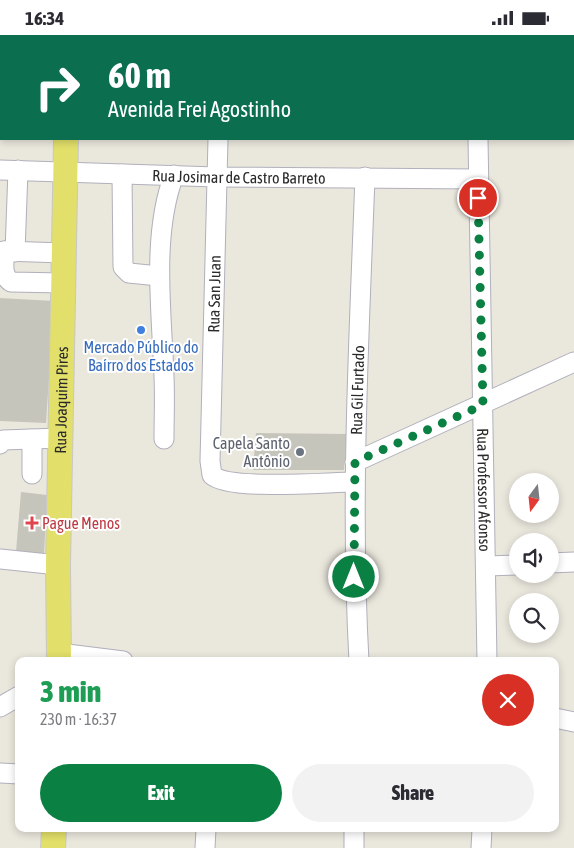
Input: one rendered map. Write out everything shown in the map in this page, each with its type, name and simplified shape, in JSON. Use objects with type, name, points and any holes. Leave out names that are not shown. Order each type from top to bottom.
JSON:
[{"type":"main road","name":"Rua Joaquim Pires","points":[[59,657],[58,565],[66,140]]},
{"type":"main road","points":[[53,848],[54,832]]},
{"type":"street","name":"Rua San Juan","points":[[218,140],[210,449],[212,475],[217,480],[268,484],[354,482]]},
{"type":"street","name":"Rua Professor Afonso","points":[[478,140],[487,657]]},
{"type":"street","name":"Rua Josimar de Castro Barreto","points":[[9,170],[216,177],[478,179]]},
{"type":"street","points":[[9,170],[7,251],[4,270],[7,279],[11,282],[63,283]]},
{"type":"street","points":[[122,174],[123,267],[129,273],[160,275]]},
{"type":"street","points":[[164,439],[164,377],[160,275],[165,198],[174,175]]},
{"type":"street","name":"Rua Gil Furtado","points":[[359,657],[354,577],[354,482],[365,177]]},
{"type":"street","points":[[7,251],[63,253]]},
{"type":"street","points":[[355,462],[574,362]]},
{"type":"street","points":[[0,444],[3,440],[60,438]]},
{"type":"street","points":[[32,439],[32,475]]},
{"type":"street","points":[[0,559],[58,565]]},
{"type":"street","points":[[559,563],[574,562]]},
{"type":"street","points":[[486,566],[509,565]]},
{"type":"street","points":[[0,707],[15,698]]},
{"type":"street","points":[[559,719],[574,722]]},
{"type":"street","points":[[0,773],[15,774]]},
{"type":"street","points":[[205,848],[206,832]]},
{"type":"street","points":[[354,832],[354,848]]},
{"type":"street","points":[[482,832],[482,848]]},
{"type":"building","points":[[0,298],[54,301],[46,423],[0,421]]},
{"type":"building","name":"Capela Santo Antônio","points":[[256,433],[347,434],[344,470],[253,470]]},
{"type":"building","name":"Pague Menos","points":[[21,492],[47,495],[44,555],[16,552]]},
{"type":"place","name":"Mercado Público do Baírro dos Estados","points":[[141,330]]},
{"type":"place","name":"Capela Santo Antônio","points":[[300,452]]},
{"type":"place","name":"Pague Menos","points":[[32,523]]},
{"type":"route","points":[[354,577],[355,462],[483,405],[478,198]]}]
